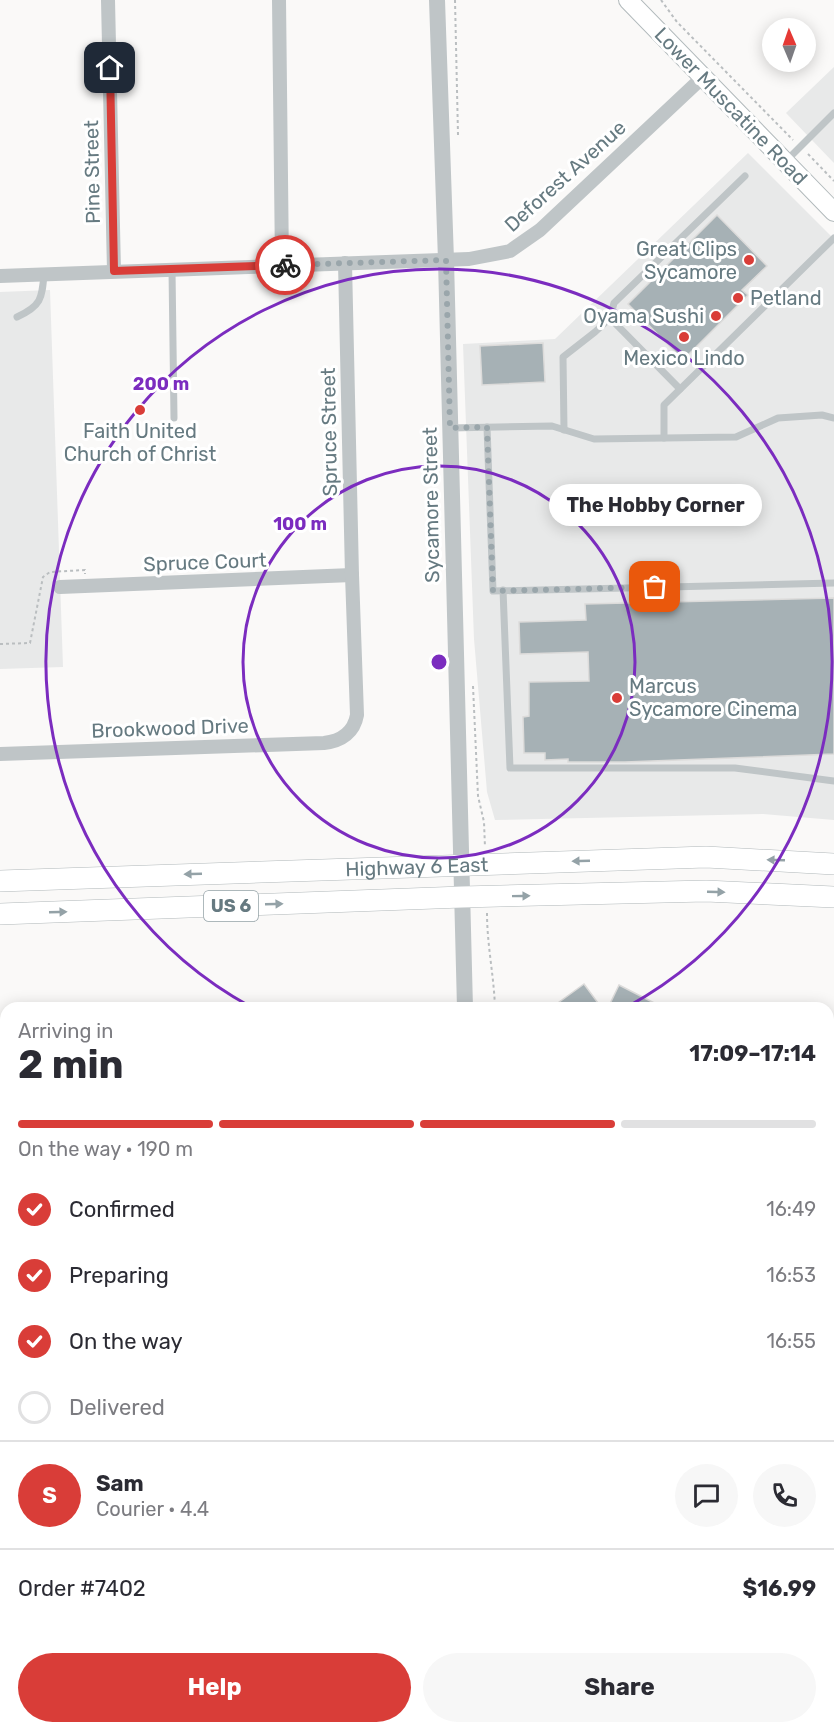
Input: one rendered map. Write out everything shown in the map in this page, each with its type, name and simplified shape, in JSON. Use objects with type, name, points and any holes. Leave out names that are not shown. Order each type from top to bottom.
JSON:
[{"type":"main road","name":"Lower Muscatine Road","points":[[628,0],[704,75],[834,212]]},
{"type":"main road","name":"Highway 6 East","points":[[0,881],[706,857],[834,864]]},
{"type":"main road","name":"Highway 6 East","points":[[0,914],[462,897],[706,891],[834,897]]},
{"type":"street","name":"Pine Street","points":[[108,0],[114,271]]},
{"type":"street","points":[[279,0],[282,266]]},
{"type":"street","name":"Sycamore Street","points":[[437,0],[465,1002]]},
{"type":"street","name":"Deforest Avenue","points":[[0,276],[446,260],[490,255],[510,250],[525,242],[561,212],[704,75]]},
{"type":"street","name":"Spruce Street","points":[[341,738],[355,726],[357,715],[345,263]]},
{"type":"street","name":"Spruce Court","points":[[60,587],[352,575]]},
{"type":"street","name":"Brookwood Drive","points":[[0,754],[324,743],[341,738]]},
{"type":"lane","points":[[786,161],[834,113]]},
{"type":"lane","points":[[564,430],[563,357],[610,318],[614,303],[744,176]]},
{"type":"lane","points":[[664,438],[664,405],[834,238]]},
{"type":"lane","points":[[172,270],[174,418]]},
{"type":"lane","points":[[17,317],[31,310],[42,296],[44,274]]},
{"type":"lane","points":[[610,318],[680,389]]},
{"type":"lane","points":[[450,428],[552,426],[594,439],[736,437],[778,418],[822,415],[834,418]]},
{"type":"lane","points":[[487,427],[493,591],[834,583]]},
{"type":"lane","points":[[503,591],[510,768],[735,768],[834,781]]},
{"type":"path","points":[[662,0],[677,22],[834,181]]},
{"type":"path","points":[[0,644],[30,643],[43,577],[50,572],[85,570],[87,586]]},
{"type":"path","points":[[494,982],[495,1002]]},
{"type":"shaded area","points":[[834,67],[834,163],[786,113]]},
{"type":"shaded area","points":[[748,153],[834,239],[834,820],[763,814],[495,820],[487,792],[474,639],[463,344],[555,339]]},
{"type":"shaded area","points":[[50,290],[63,667],[0,669],[0,292]]},
{"type":"building","points":[[717,215],[767,266],[742,290],[748,295],[683,360],[628,304]]},
{"type":"building","points":[[543,343],[545,382],[482,385],[480,346]]},
{"type":"building","points":[[834,598],[834,754],[568,762],[568,759],[545,760],[545,753],[524,753],[523,717],[529,716],[529,682],[589,681],[588,652],[520,654],[519,622],[586,620],[585,604]]},
{"type":"building","points":[[584,984],[597,1002],[559,1002]]},
{"type":"building","points":[[619,985],[652,1002],[611,1002]]},
{"type":"way so far","points":[[285,265],[446,260],[450,428],[487,427],[493,591],[655,587]]},
{"type":"place","name":"Great Clips Sycamore","points":[[749,260]]},
{"type":"place","name":"Petland","points":[[738,298]]},
{"type":"place","name":"Oyama Sushi","points":[[716,316]]},
{"type":"place","name":"Mexico Lindo","points":[[684,337]]},
{"type":"place","name":"Faith United Church of Christ","points":[[140,410]]},
{"type":"place","name":"The Hobby Corner","points":[[655,587]]},
{"type":"place","name":"Marcus Sycamore Cinema","points":[[617,698]]},
{"type":"route","points":[[110,68],[114,271],[285,265]]}]
